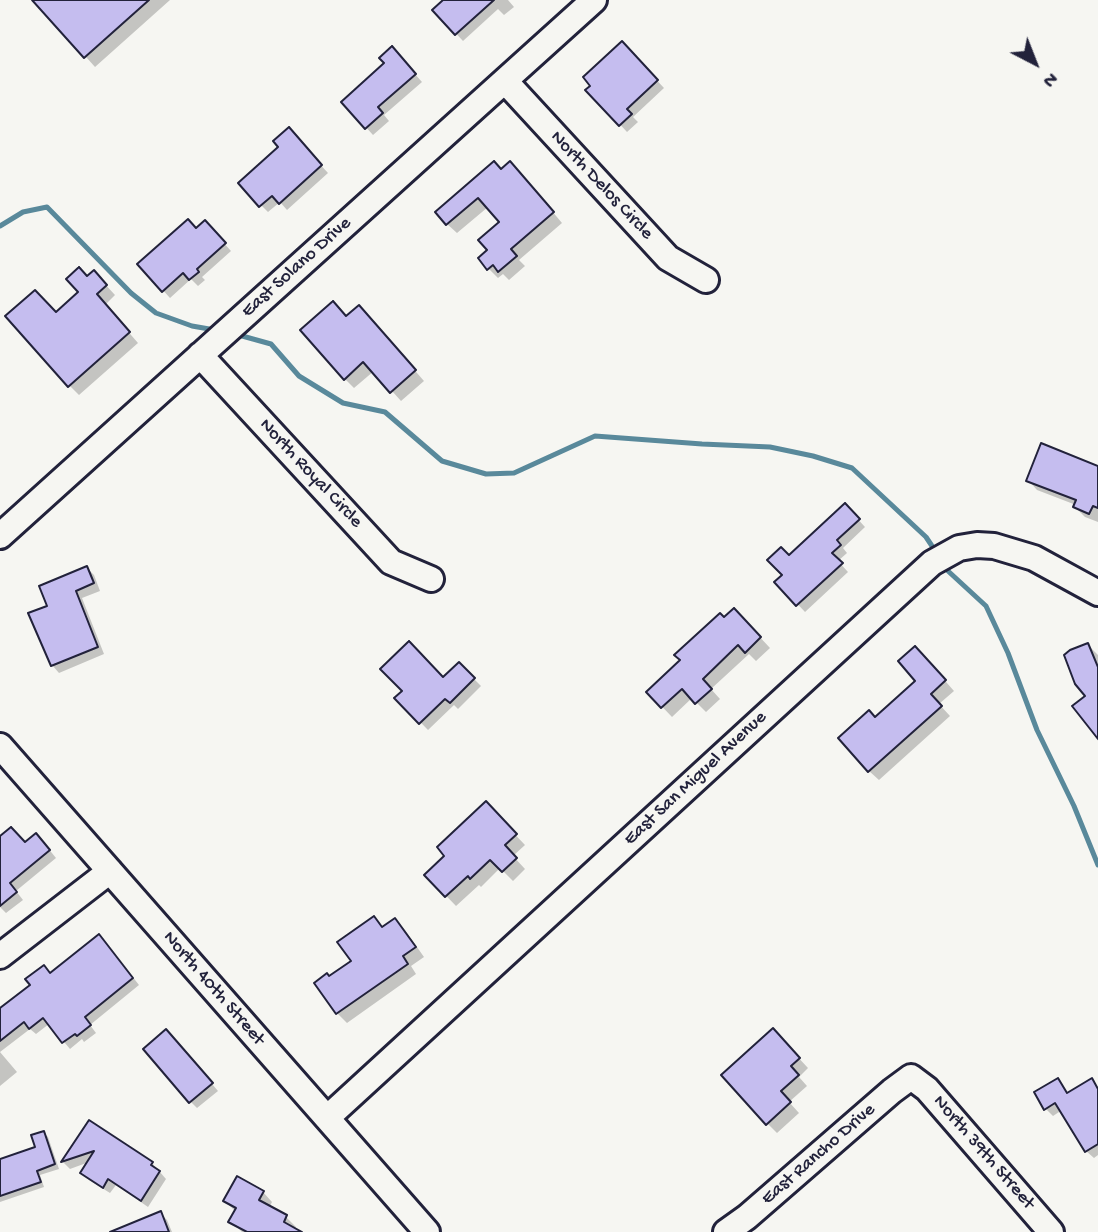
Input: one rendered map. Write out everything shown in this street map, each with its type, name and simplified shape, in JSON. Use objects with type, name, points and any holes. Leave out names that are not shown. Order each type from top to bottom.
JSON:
[{"type":"street","name":"East Solano Drive","points":[[0,536],[594,0]]},
{"type":"street","name":"North Delos Circle","points":[[505,81],[667,258],[706,280]]},
{"type":"street","name":"North Royal Circle","points":[[200,355],[391,562],[431,579]]},
{"type":"street","name":"East San Miguel Avenue","points":[[327,1118],[932,563],[959,548],[994,545],[1034,558],[1098,593]]},
{"type":"street","name":"North 40th Street","points":[[0,746],[427,1232]]},
{"type":"street","points":[[0,956],[110,871]]},
{"type":"street","name":"East Rancho Drive","points":[[726,1232],[911,1077]]},
{"type":"street","name":"North 39th Street","points":[[911,1077],[927,1089],[1051,1232]]},
{"type":"building","points":[[32,0],[149,0],[84,58]]},
{"type":"building","points":[[443,0],[494,0],[455,35],[432,10]]},
{"type":"building","points":[[622,41],[658,80],[627,109],[632,114],[619,126],[585,90],[590,86],[583,77]]},
{"type":"building","points":[[392,46],[416,74],[378,107],[383,113],[365,129],[341,102],[384,63],[379,58]]},
{"type":"building","points":[[289,127],[322,165],[279,204],[272,196],[259,207],[238,183],[278,147],[273,141]]},
{"type":"building","points":[[494,161],[501,169],[510,161],[554,212],[511,249],[517,256],[498,272],[493,265],[487,270],[478,258],[487,250],[478,240],[499,222],[478,198],[446,225],[435,212]]},
{"type":"building","points":[[188,219],[196,228],[205,220],[226,243],[197,269],[199,272],[189,280],[183,273],[162,292],[137,264]]},
{"type":"building","points":[[79,267],[87,276],[94,270],[107,285],[97,294],[130,332],[68,387],[5,316],[35,290],[56,312],[78,292],[66,279]]},
{"type":"building","points":[[333,301],[346,316],[359,305],[416,370],[390,393],[363,362],[344,380],[300,330]]},
{"type":"building","points":[[1041,443],[1098,466],[1098,508],[1093,506],[1089,514],[1073,507],[1076,500],[1026,481]]},
{"type":"building","points":[[845,503],[860,519],[837,540],[841,545],[832,553],[843,563],[796,606],[774,582],[782,575],[767,560],[781,547],[789,555]]},
{"type":"building","points":[[87,566],[94,583],[76,591],[98,647],[51,666],[28,613],[47,606],[39,586]]},
{"type":"building","points":[[734,608],[761,637],[745,653],[738,645],[703,679],[712,689],[695,704],[682,689],[661,708],[646,692],[680,660],[674,655],[720,613],[724,617]]},
{"type":"building","points":[[409,641],[443,677],[459,662],[475,678],[450,703],[445,699],[419,724],[394,698],[402,691],[380,669]]},
{"type":"building","points":[[1088,643],[1098,667],[1098,739],[1072,706],[1085,696],[1075,684],[1064,655]]},
{"type":"building","points":[[915,646],[946,680],[931,694],[942,706],[868,772],[838,738],[869,710],[875,717],[915,681],[898,661]]},
{"type":"building","points":[[486,801],[517,834],[505,845],[517,858],[502,872],[490,860],[445,897],[424,875],[444,856],[437,847]]},
{"type":"building","points":[[11,827],[25,842],[36,833],[50,850],[10,883],[17,892],[0,906],[0,836]]},
{"type":"building","points":[[374,916],[382,927],[395,918],[416,947],[403,956],[408,964],[336,1014],[314,983],[351,961],[337,942]]},
{"type":"building","points":[[99,934],[133,978],[85,1017],[91,1025],[62,1043],[43,1018],[29,1029],[24,1022],[0,1041],[0,1008],[30,985],[25,979],[44,965],[50,973]]},
{"type":"building","points":[[773,1028],[800,1058],[791,1066],[799,1075],[781,1091],[791,1102],[766,1125],[721,1075]]},
{"type":"building","points":[[166,1029],[213,1083],[189,1103],[143,1049]]},
{"type":"building","points":[[1058,1078],[1067,1093],[1092,1078],[1098,1089],[1098,1144],[1085,1152],[1055,1103],[1044,1110],[1034,1092]]},
{"type":"building","points":[[89,1120],[153,1162],[151,1165],[160,1171],[141,1201],[108,1179],[103,1188],[80,1173],[94,1151],[61,1162]]},
{"type":"building","points":[[44,1131],[55,1164],[37,1171],[41,1182],[0,1196],[0,1159],[35,1147],[31,1135]]},
{"type":"building","points":[[237,1176],[264,1191],[259,1200],[287,1215],[284,1222],[302,1232],[247,1232],[228,1222],[236,1208],[223,1201]]},
{"type":"building","points":[[161,1211],[169,1232],[110,1232]]},
{"type":"waterway","points":[[0,226],[23,212],[47,207],[131,293],[156,313],[192,326],[215,330]]},
{"type":"waterway","points":[[235,334],[271,344],[299,376],[343,403],[385,412],[442,461],[486,474],[514,473],[595,436],[770,447],[852,468],[926,537],[936,552]]},
{"type":"waterway","points":[[943,563],[948,571],[986,606],[1008,653],[1037,730],[1074,806],[1098,865]]}]
